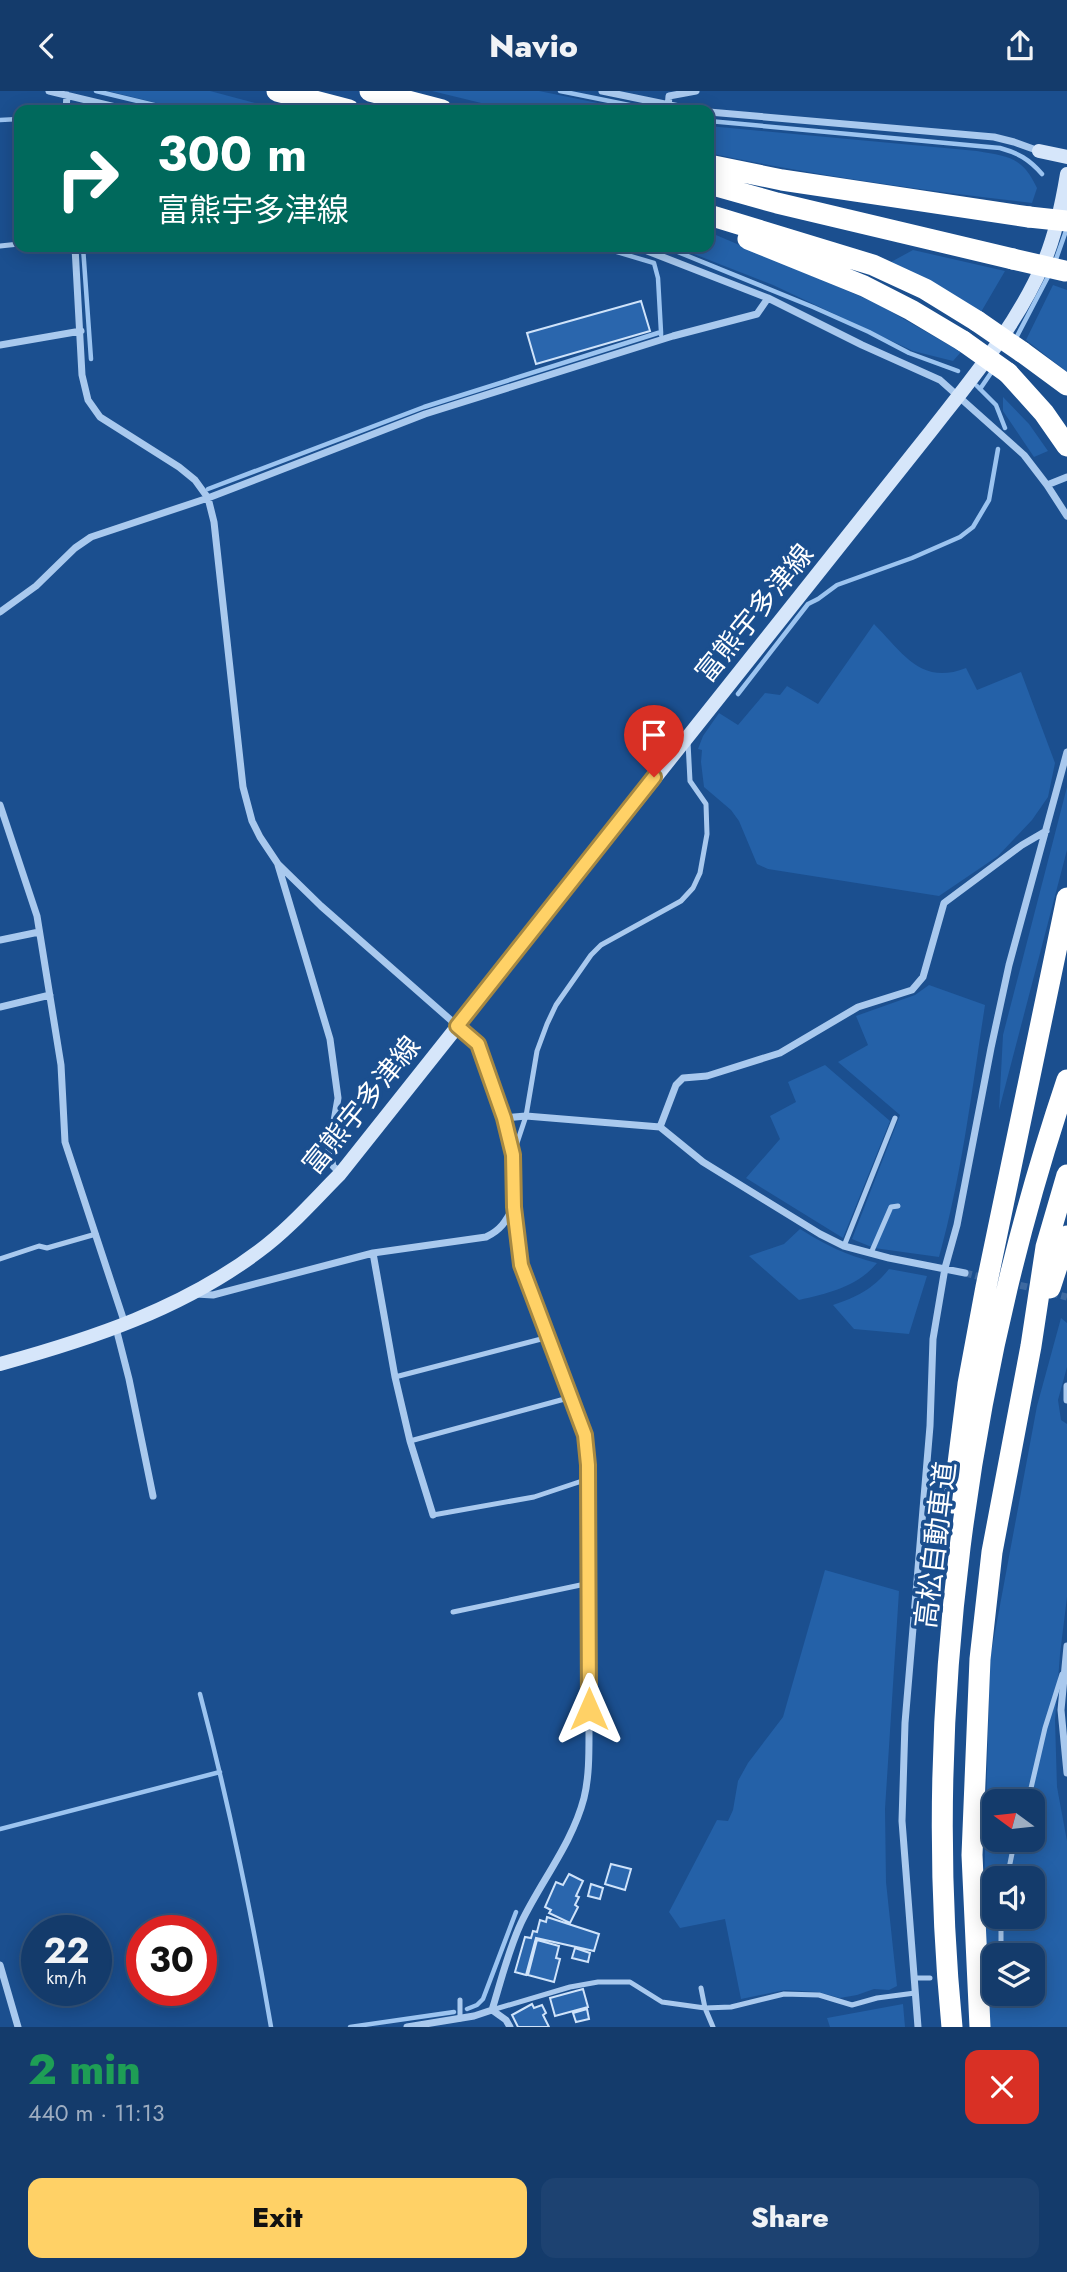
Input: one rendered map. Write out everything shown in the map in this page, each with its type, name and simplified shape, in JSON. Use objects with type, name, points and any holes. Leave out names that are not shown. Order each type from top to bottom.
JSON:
[{"type":"highway","points":[[277,91],[330,105]]},
{"type":"highway","points":[[370,91],[423,105]]},
{"type":"highway","points":[[714,166],[782,180],[1067,221]]},
{"type":"highway","points":[[714,185],[776,203],[1066,271]]},
{"type":"highway","points":[[714,217],[873,265],[925,289],[977,321],[1067,385]]},
{"type":"highway","points":[[714,224],[864,286],[964,341],[1008,373],[1044,413],[1067,446]]},
{"type":"highway","points":[[944,1729],[944,1602],[954,1483],[968,1384],[988,1274],[1067,898]]},
{"type":"highway","name":"高松自動車道","points":[[952,2027],[943,1856],[944,1729],[966,1500],[981,1405],[1002,1310],[1067,1080]]},
{"type":"highway","name":"高松自動車道","points":[[980,2027],[972,1855],[980,1660],[992,1552],[1031,1346],[1046,1247],[1067,1175]]},
{"type":"highway","points":[[1031,1346],[1067,1236]]},
{"type":"main road","points":[[1039,151],[1067,157]]},
{"type":"main road","name":"富熊宇多津線","points":[[0,1364],[120,1326],[190,1294],[260,1251],[340,1174],[1009,329],[1045,261],[1067,174]]},
{"type":"street","points":[[49,91],[107,105]]},
{"type":"street","points":[[602,91],[656,105]]},
{"type":"street","points":[[668,105],[669,96],[696,91]]},
{"type":"street","points":[[66,95],[66,105]]},
{"type":"street","points":[[714,112],[993,137],[1039,151]]},
{"type":"street","points":[[75,252],[82,375],[88,400],[100,417],[195,480],[208,498],[214,522],[243,787],[252,821],[278,864],[321,906],[478,1044],[504,1118],[513,1155],[514,1207],[521,1265],[585,1435],[590,1583],[589,1734],[584,1798],[565,1845],[522,1921],[509,1952],[492,2010]]},
{"type":"street","points":[[658,252],[768,297],[862,345],[940,380],[1024,455],[1067,516]]},
{"type":"street","points":[[0,612],[36,586],[75,548],[91,537],[208,498],[425,414],[673,336],[757,314],[768,297]]},
{"type":"street","points":[[0,345],[81,331]]},
{"type":"street","points":[[1047,485],[1067,477]]},
{"type":"street","points":[[918,2027],[902,1821],[905,1723],[930,1426],[933,1339],[945,1268],[957,1225],[1006,977],[1067,752]]},
{"type":"street","points":[[0,806],[31,893],[40,932],[61,1065],[65,1142],[96,1234],[120,1326],[153,1496]]},
{"type":"street","points":[[660,1127],[676,1085],[683,1079],[707,1076],[780,1053],[858,1007],[912,990],[923,977],[944,903],[1022,845],[1046,831]]},
{"type":"street","points":[[278,864],[330,1039],[338,1098],[329,1150],[333,1166],[340,1174]]},
{"type":"street","points":[[0,940],[40,932]]},
{"type":"street","points":[[0,1007],[50,995]]},
{"type":"street","points":[[504,1118],[526,1116],[660,1127],[703,1162],[820,1234],[871,1253],[965,1273]]},
{"type":"street","points":[[190,1294],[214,1295],[373,1253],[486,1237],[497,1232],[514,1207]]},
{"type":"street","points":[[373,1253],[395,1377],[410,1441],[433,1515]]},
{"type":"street","points":[[1067,1385],[1067,1400]]},
{"type":"street","points":[[1067,1646],[1061,1710],[1067,1773]]},
{"type":"street","points":[[0,1965],[18,2027]]},
{"type":"street","points":[[407,2027],[433,2025],[492,2010]]},
{"type":"street","points":[[492,2010],[506,2020],[510,2027]]},
{"type":"lane","points":[[513,1155],[526,1116],[537,1051],[547,1024],[591,954],[601,945],[681,901],[693,888],[700,873],[707,834],[706,804],[690,781],[688,735]]},
{"type":"lane","points":[[844,1245],[895,1118]]},
{"type":"lane","points":[[871,1253],[891,1207],[898,1206]]},
{"type":"lane","points":[[0,1259],[39,1245],[47,1248],[96,1234]]},
{"type":"lane","points":[[395,1377],[549,1337]]},
{"type":"lane","points":[[410,1441],[572,1397]]},
{"type":"lane","points":[[433,1515],[534,1497],[588,1479]]},
{"type":"lane","points":[[453,1612],[590,1583]]},
{"type":"lane","points":[[1031,1789],[1045,1728],[1063,1671]]},
{"type":"lane","points":[[914,1978],[930,1978]]},
{"type":"lane","points":[[492,2010],[570,1987],[598,1982],[630,1982],[662,2002],[705,2008],[731,2007],[784,1994],[819,1995],[852,2005],[915,1993]]},
{"type":"lane","points":[[701,1988],[713,2027]]},
{"type":"lane","points":[[460,2000],[460,2019]]},
{"type":"shaded area","points":[[108,91],[210,91],[263,105],[165,105]]},
{"type":"shaded area","points":[[432,91],[539,91],[608,105],[489,105]]},
{"type":"shaded area","points":[[714,126],[998,155],[1020,164],[1037,188],[1032,203],[870,182],[714,154]]},
{"type":"shaded area","points":[[714,234],[876,303],[961,352],[953,361],[913,351],[773,285],[689,252],[714,252]]},
{"type":"shaded area","points":[[913,250],[1005,271],[981,312],[891,262]]},
{"type":"shaded area","points":[[1053,285],[1067,290],[1067,372],[1026,340]]},
{"type":"shaded area","points":[[1003,397],[1029,424],[1048,451],[1034,457],[1003,411]]},
{"type":"shaded area","points":[[874,624],[904,655],[925,670],[937,673],[966,668],[977,690],[1021,672],[1055,763],[1048,797],[1032,820],[998,856],[939,896],[768,869],[757,864],[739,821],[731,810],[704,787],[702,750],[698,749],[703,736],[719,713],[738,725],[765,693],[780,695],[787,686],[818,704]]},
{"type":"shaded area","points":[[1067,787],[1067,850],[999,1110],[1003,1035]]},
{"type":"shaded area","points":[[929,985],[985,1005],[960,1163],[939,1257],[874,1248],[852,1239],[900,1115],[838,1062],[868,1045],[856,1016],[915,995]]},
{"type":"shaded area","points":[[825,1065],[890,1121],[843,1238],[746,1178],[780,1139],[770,1116],[796,1102],[788,1082]]},
{"type":"shaded area","points":[[800,1229],[837,1249],[877,1263],[861,1278],[851,1283],[832,1292],[799,1300],[749,1256],[784,1244]]},
{"type":"shaded area","points":[[889,1269],[927,1276],[909,1334],[854,1329],[833,1305],[864,1291]]},
{"type":"shaded area","points":[[1061,1318],[1067,1323],[1067,1367],[1058,1400],[1061,1420],[1067,1424],[1067,1597],[1055,1720],[1057,1787],[1067,1841],[1067,2027],[989,2027],[988,2006],[1045,2006],[1045,1943],[984,1943],[983,1929],[1045,1929],[1045,1866],[985,1866],[985,1852],[1045,1852],[1045,1789],[987,1789],[990,1659],[1037,1406]]},
{"type":"shaded area","points":[[825,1570],[899,1591],[885,1809],[886,1882],[897,1986],[889,1990],[874,1989],[840,1998],[818,1992],[785,1990],[741,1999],[725,1919],[680,1928],[669,1912],[717,1820],[728,1821],[733,1810],[738,1781],[748,1763],[783,1717]]},
{"type":"shaded area","points":[[903,2004],[905,2027],[830,2027],[827,2018]]},
{"type":"building","points":[[641,301],[650,331],[536,364],[527,333]]},
{"type":"building","points":[[611,1864],[631,1869],[625,1890],[605,1884]]},
{"type":"building","points":[[569,1874],[583,1881],[576,1896],[579,1897],[575,1905],[578,1907],[570,1923],[549,1913],[551,1910],[545,1907],[556,1882],[563,1885]]},
{"type":"building","points":[[591,1884],[603,1888],[600,1899],[588,1896]]},
{"type":"building","points":[[547,1917],[599,1934],[594,1951],[536,1938],[526,1975],[515,1972],[525,1937],[531,1938],[533,1931],[537,1932],[540,1920],[546,1922]]},
{"type":"building","points":[[537,1940],[559,1946],[556,1958],[560,1959],[554,1982],[528,1975]]},
{"type":"building","points":[[575,1948],[590,1953],[588,1962],[572,1958]]},
{"type":"building","points":[[583,1989],[588,2007],[555,2016],[550,1998]]},
{"type":"building","points":[[532,2004],[534,2008],[542,2005],[549,2027],[518,2027],[512,2015]]},
{"type":"building","points":[[587,2009],[589,2019],[576,2022],[573,2013]]},
{"type":"waterway","points":[[96,91],[154,105]]},
{"type":"waterway","points":[[560,91],[629,105]]},
{"type":"waterway","points":[[0,120],[14,119]]},
{"type":"waterway","points":[[714,121],[1000,148],[1023,157],[1042,174]]},
{"type":"waterway","points":[[1055,262],[1067,228]]},
{"type":"waterway","points":[[83,252],[91,359]]},
{"type":"waterway","points":[[617,252],[654,263],[658,278],[661,332]]},
{"type":"waterway","points":[[678,252],[813,307],[909,353],[958,371]]},
{"type":"waterway","points":[[1015,340],[1050,273]]},
{"type":"waterway","points":[[208,489],[424,407],[661,332],[661,335]]},
{"type":"waterway","points":[[980,389],[993,370]]},
{"type":"waterway","points":[[977,386],[996,405],[1005,428]]},
{"type":"waterway","points":[[738,694],[808,604],[837,585],[912,558],[960,537],[973,527],[989,500],[998,449]]},
{"type":"waterway","points":[[200,1694],[239,1860],[271,2027]]},
{"type":"waterway","points":[[0,1829],[220,1772]]},
{"type":"waterway","points":[[467,2009],[483,1999],[516,1912]]},
{"type":"waterway","points":[[350,2027],[454,2012]]},
{"type":"tunnel","points":[[965,1273],[985,1278]]},
{"type":"tunnel","points":[[1010,1283],[1036,1289]]},
{"type":"tunnel","points":[[1051,1293],[1067,1297]]},
{"type":"route","points":[[589,1709],[590,1583],[585,1435],[521,1265],[514,1207],[513,1155],[504,1118],[478,1044],[457,1026],[654,777]]}]
